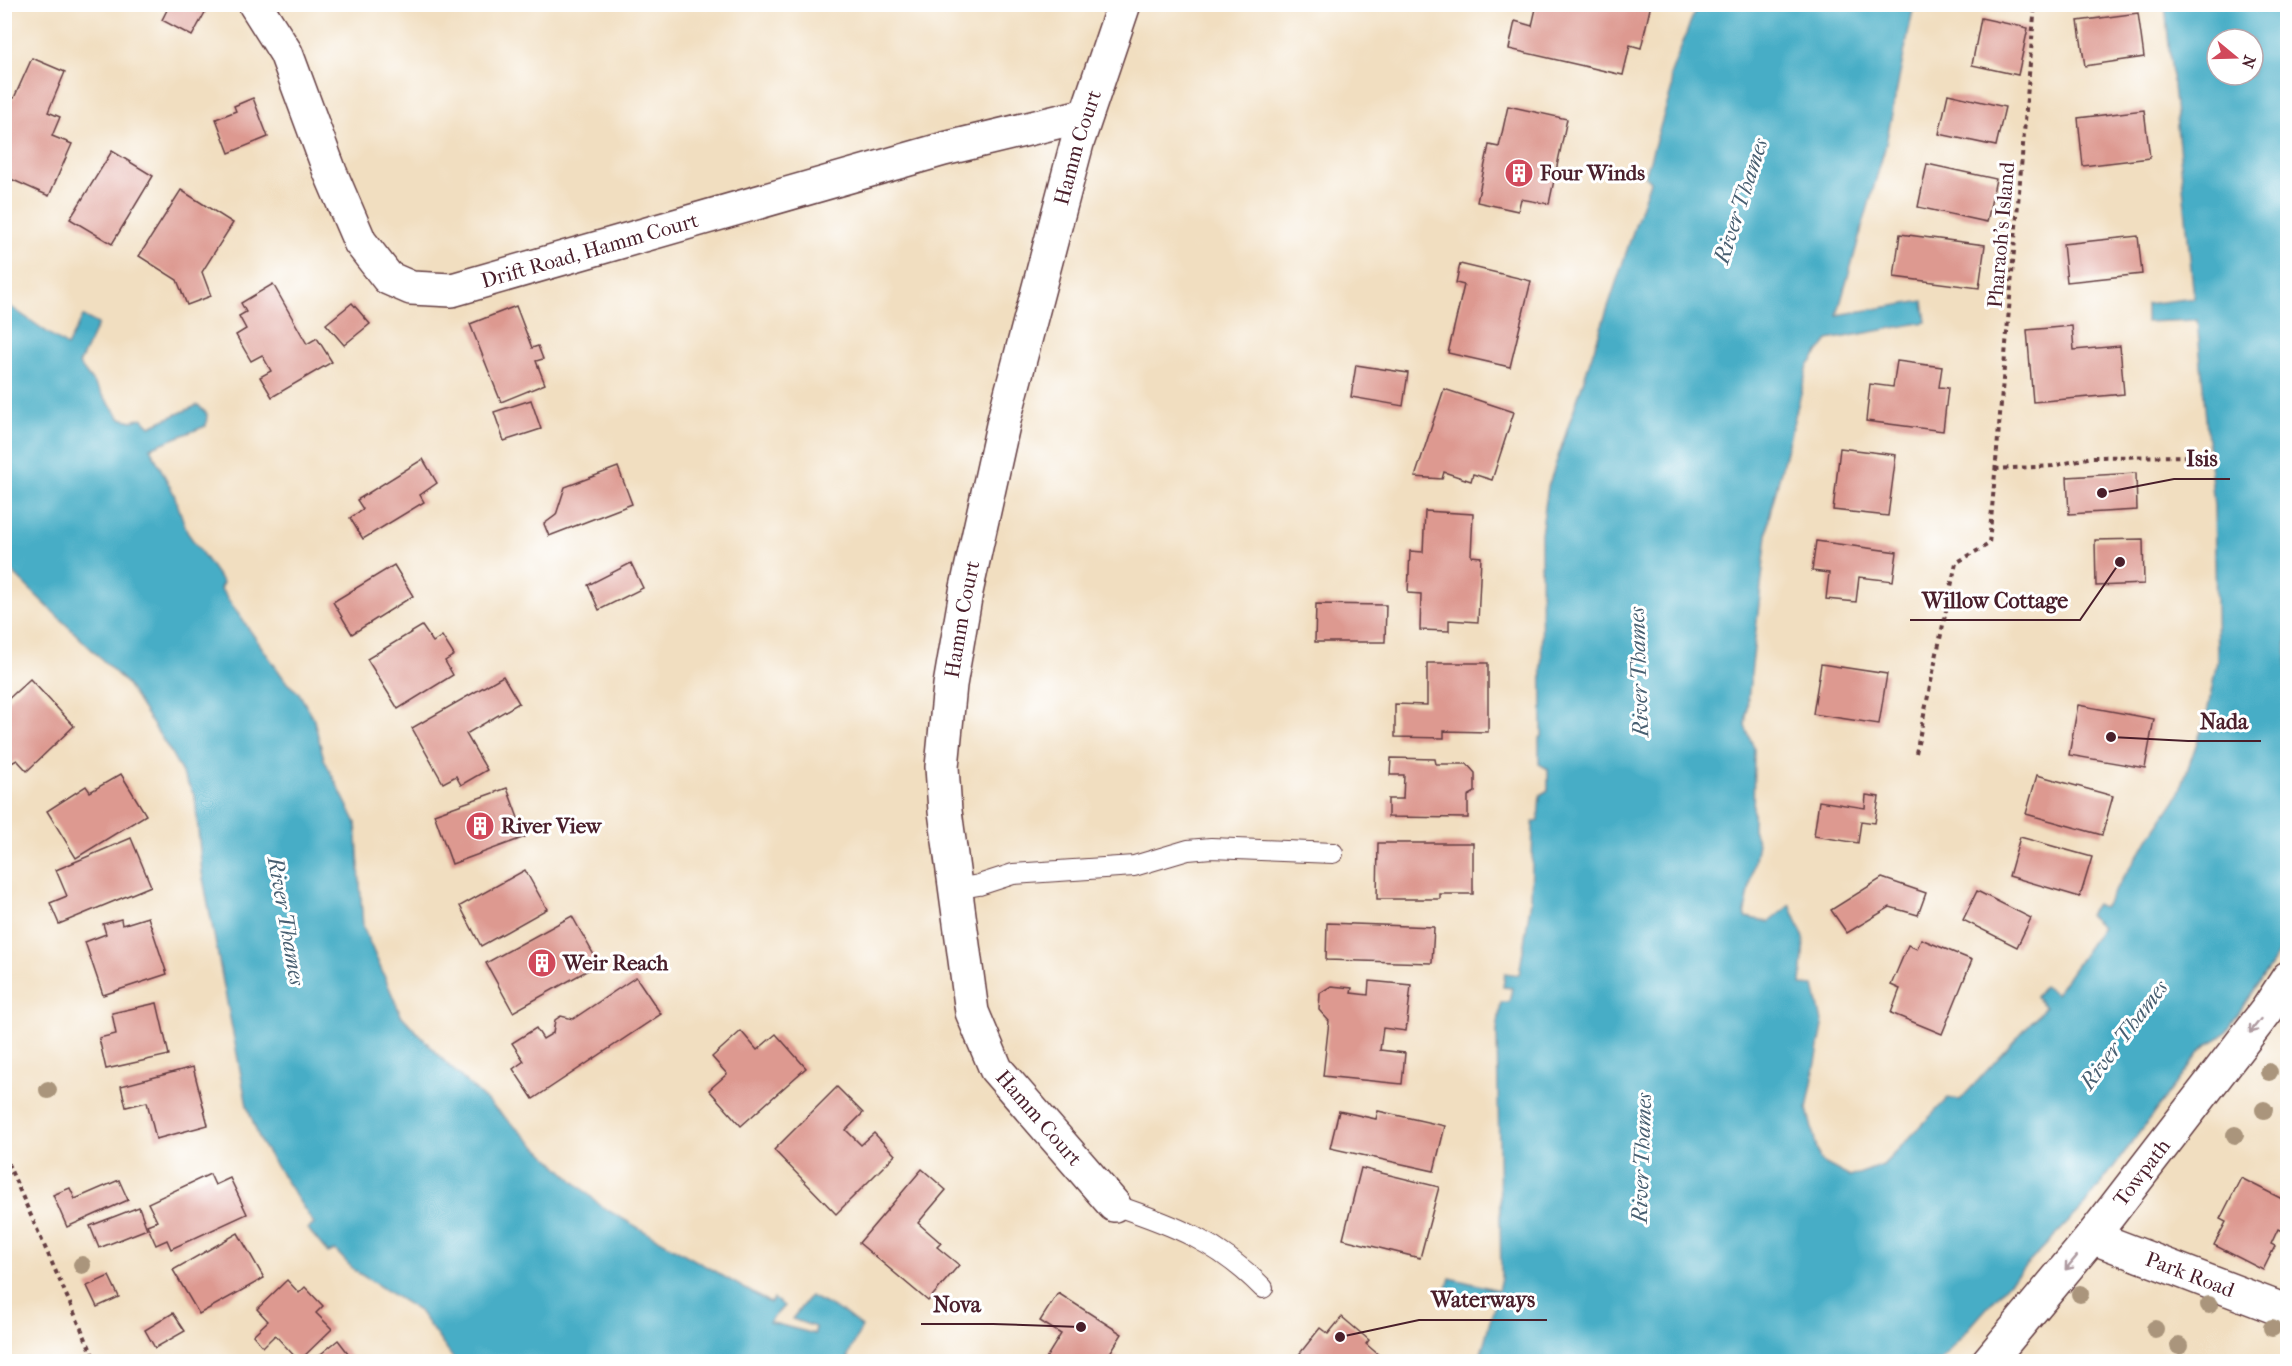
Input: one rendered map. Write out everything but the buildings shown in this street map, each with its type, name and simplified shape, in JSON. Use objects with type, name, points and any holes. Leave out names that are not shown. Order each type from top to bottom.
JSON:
[{"type":"street","name":"Drift Road, Hamm Court","points":[[255,4],[286,53],[330,172],[360,242],[388,278],[411,288],[452,290],[944,149],[1086,115]]},
{"type":"street","name":"Hamm Court","points":[[1114,1205],[996,1069],[972,1012],[945,811],[942,767],[950,685],[966,592],[1003,426],[1086,115],[1124,4]]},
{"type":"street","name":"Towpath","points":[[1988,1362],[2092,1238],[2267,1010],[2288,978]]},
{"type":"street","name":"Park Road","points":[[2092,1238],[2288,1312]]},
{"type":"lane","points":[[955,889],[979,885],[1013,874],[1134,866],[1188,850],[1211,848],[1333,853]]},
{"type":"lane","points":[[1114,1205],[1166,1222],[1202,1240],[1238,1262],[1263,1288]]},
{"type":"path","name":"Pharaoh's Island","points":[[1916,753],[1956,563],[1989,544],[2035,4]]},
{"type":"path","points":[[1995,469],[2053,466],[2092,457],[2198,456]]},
{"type":"path","points":[[4,1155],[96,1362]]},
{"type":"water","name":"River Thames","points":[[1697,5],[1914,5],[1885,148],[1837,315],[1923,301],[1926,322],[1828,340],[1808,366],[1769,517],[1745,726],[1754,748],[1753,829],[1758,843],[1746,917],[1769,922],[1790,905],[1804,938],[1801,985],[1814,986],[1823,1026],[1807,1109],[1820,1161],[1850,1177],[1883,1165],[1948,1098],[1960,1100],[2045,1007],[2035,997],[2044,986],[2056,994],[2102,927],[2088,915],[2096,904],[2103,908],[2178,796],[2207,714],[2217,661],[2214,507],[2197,320],[2146,322],[2146,304],[2194,298],[2165,5],[2287,5],[2287,940],[2226,1032],[2202,1049],[2085,1205],[2008,1284],[1940,1361],[1479,1361],[1495,1303],[1446,1291],[1450,1278],[1498,1290],[1501,1278],[1497,1031],[1501,1002],[1509,1002],[1512,988],[1503,987],[1505,973],[1519,975],[1531,900],[1533,822],[1538,820],[1540,795],[1548,790],[1548,769],[1539,764],[1539,738],[1542,736],[1541,534],[1548,487],[1650,181],[1645,176],[1672,88],[1670,76]]},
{"type":"water","name":"River Thames","points":[[4,302],[67,346],[83,316],[98,324],[79,364],[120,418],[132,421],[142,418],[150,426],[198,405],[207,414],[206,426],[150,448],[174,494],[187,532],[223,583],[220,588],[287,683],[299,693],[314,720],[324,759],[356,823],[363,927],[401,1015],[449,1066],[602,1207],[770,1303],[774,1299],[784,1306],[769,1322],[815,1334],[815,1327],[792,1319],[810,1296],[844,1313],[862,1327],[847,1358],[853,1361],[455,1361],[419,1311],[355,1271],[335,1250],[328,1253],[308,1229],[314,1224],[261,1143],[247,1106],[202,873],[195,797],[170,751],[126,683],[5,565]]},
{"type":"place","name":"Four Winds","points":[[1519,173]]},
{"type":"place","name":"Isis","points":[[2102,493]]},
{"type":"place","name":"Willow Cottage","points":[[2120,562]]},
{"type":"place","name":"Nada","points":[[2111,737]]},
{"type":"place","name":"River View","points":[[480,826]]},
{"type":"place","name":"Weir Reach","points":[[542,963]]},
{"type":"place","name":"Nova","points":[[1081,1327]]},
{"type":"place","name":"Waterways","points":[[1340,1337]]}]
